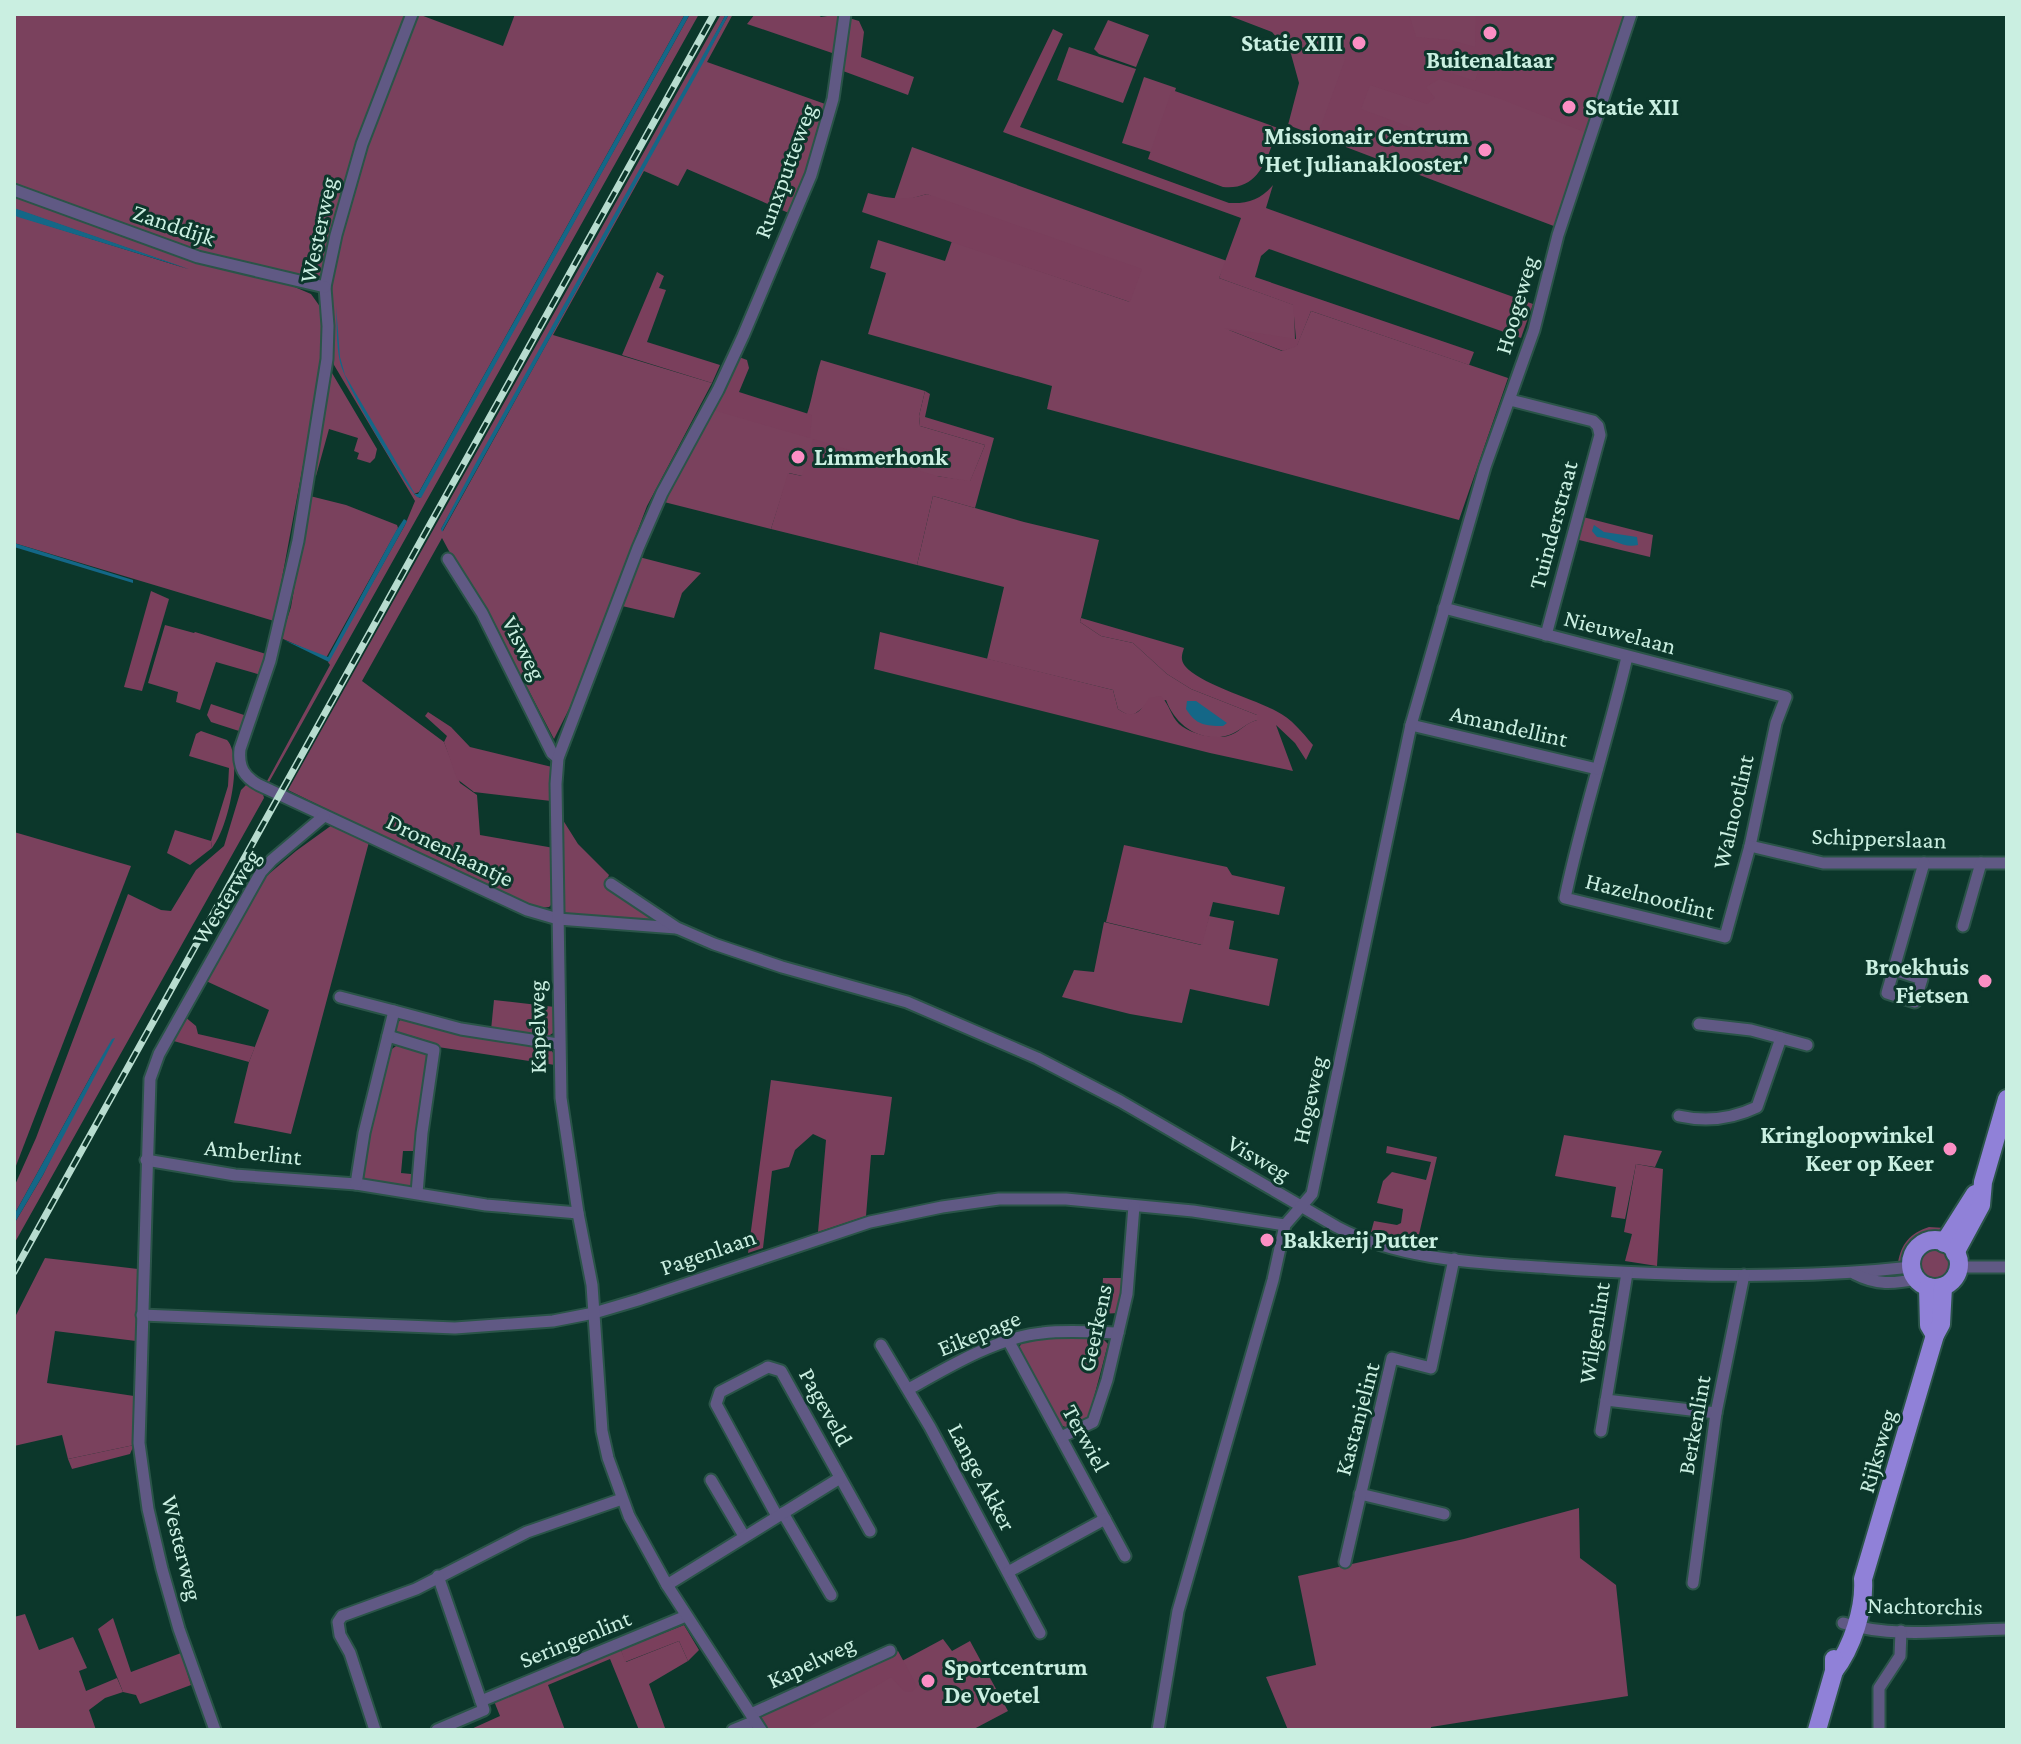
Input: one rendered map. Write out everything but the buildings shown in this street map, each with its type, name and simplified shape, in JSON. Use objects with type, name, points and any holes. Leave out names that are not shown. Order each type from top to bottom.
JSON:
[{"type":"main road","points":[[1953,1254],[1935,1241],[1922,1244],[1914,1254],[1925,1280],[1953,1279],[1953,1254],[1983,1182],[2007,1099]]},
{"type":"main road","name":"Rijksweg","points":[[1817,1730],[1834,1671],[1833,1655],[1848,1625],[1853,1591],[1863,1579],[1935,1335],[1929,1325],[1925,1280]]},
{"type":"street","name":"Westerweg","points":[[215,1730],[173,1610],[148,1509],[139,1443],[150,1079],[159,1054],[261,872],[324,816],[248,778],[239,756],[278,635],[301,529],[327,359],[325,287],[352,174],[412,14]]},
{"type":"street","name":"Runxputteweg","points":[[743,336],[820,146],[837,82],[845,14]]},
{"type":"street","name":"Hoogeweg","points":[[1444,608],[1485,467],[1534,330],[1567,206],[1631,14]]},
{"type":"street","name":"Zanddijk","points":[[14,190],[198,257],[325,287]]},
{"type":"street","name":"Kapelweg","points":[[743,336],[656,506],[558,758],[558,1044],[564,1129],[594,1313],[602,1431],[622,1499],[686,1616],[756,1722],[890,1651]]},
{"type":"street","name":"Tuinderstraat","points":[[1510,400],[1593,421],[1600,435],[1546,635]]},
{"type":"street","name":"Visweg","points":[[448,559],[482,613],[552,753],[558,758]]},
{"type":"street","name":"Nieuwelaan","points":[[1444,608],[1786,697]]},
{"type":"street","name":"Hogeweg","points":[[1285,1225],[1312,1194],[1411,725],[1444,608]]},
{"type":"street","points":[[1597,769],[1610,730],[1627,657]]},
{"type":"street","name":"Walnootlint","points":[[1725,937],[1750,846],[1776,723],[1786,697]]},
{"type":"street","name":"Amandellint","points":[[1411,725],[1597,769]]},
{"type":"street","name":"Hazelnootlint","points":[[1597,769],[1578,834],[1565,898],[1725,937]]},
{"type":"street","name":"Dronenlaantje","points":[[324,816],[509,903],[558,919]]},
{"type":"street","name":"Schipperslaan","points":[[1750,846],[1823,863],[2007,863]]},
{"type":"street","points":[[1894,970],[1924,863]]},
{"type":"street","points":[[1963,926],[1981,863]]},
{"type":"street","name":"Visweg","points":[[611,884],[677,928],[782,967],[934,1012],[1037,1058],[1120,1101],[1360,1238],[1454,1259],[1627,1273],[1855,1274],[1925,1280]]},
{"type":"street","name":"Visweg","points":[[558,919],[677,928]]},
{"type":"street","points":[[340,997],[461,1029],[558,1044]]},
{"type":"street","points":[[356,1184],[364,1133],[394,1011]]},
{"type":"street","points":[[1699,1024],[1738,1027],[1807,1045]]},
{"type":"street","points":[[388,1036],[434,1050],[417,1193]]},
{"type":"street","points":[[1679,1116],[1722,1118],[1757,1107],[1781,1038]]},
{"type":"street","name":"Amberlint","points":[[146,1160],[273,1179],[356,1184],[486,1205],[578,1213]]},
{"type":"street","name":"Pagenlaan","points":[[142,1315],[455,1328],[553,1321],[594,1313],[870,1222],[999,1199],[1066,1199],[1193,1211],[1285,1225]]},
{"type":"street","name":"Geerkens","points":[[1061,1437],[1093,1422],[1107,1380],[1127,1294],[1134,1206]]},
{"type":"street","points":[[1158,1730],[1178,1611],[1273,1280],[1285,1225]]},
{"type":"street","points":[[1953,1254],[2007,1267]]},
{"type":"street","name":"Kastanjelint","points":[[1345,1562],[1392,1358],[1431,1368],[1454,1259]]},
{"type":"street","name":"Wilgenlint","points":[[1601,1431],[1627,1273]]},
{"type":"street","name":"Berkenlint","points":[[1693,1583],[1716,1413],[1744,1275]]},
{"type":"street","name":"Eikepage","points":[[909,1389],[958,1362],[1039,1333],[1118,1333]]},
{"type":"street","name":"Terwiel","points":[[1009,1342],[1125,1556]]},
{"type":"street","name":"Lange Akker","points":[[881,1345],[909,1389],[1040,1633]]},
{"type":"street","name":"Pageveld","points":[[831,1595],[716,1404],[720,1392],[768,1367],[781,1371],[870,1531]]},
{"type":"street","name":"Wilgenlint","points":[[1606,1400],[1716,1413]]},
{"type":"street","name":"Pageveld","points":[[667,1585],[840,1478]]},
{"type":"street","points":[[711,1480],[744,1536]]},
{"type":"street","name":"Kastanjelint","points":[[1360,1494],[1444,1514]]},
{"type":"street","points":[[375,1730],[350,1653],[340,1635],[338,1622],[342,1616],[393,1599],[527,1532],[622,1499]]},
{"type":"street","points":[[1008,1572],[1105,1519]]},
{"type":"street","points":[[438,1576],[481,1701]]},
{"type":"street","name":"Seringenlint","points":[[437,1730],[484,1710],[481,1701],[686,1616]]},
{"type":"street","name":"Nachtorchis","points":[[1848,1625],[1901,1631],[2007,1629]]},
{"type":"street","points":[[1879,1730],[1879,1688],[1900,1656],[1901,1631]]},
{"type":"street","points":[[733,1730],[756,1722]]},
{"type":"shaded area","points":[[14,14],[408,14],[357,146],[321,275],[314,279],[197,252],[14,185]]},
{"type":"shaded area","points":[[418,14],[503,46],[515,14],[685,14],[419,492],[414,494],[420,498],[690,14],[699,14],[268,784],[330,665],[328,662],[405,525],[415,501],[334,365],[330,297],[335,259],[354,185],[387,88]]},
{"type":"shaded area","points":[[721,14],[726,14],[441,529],[443,531],[729,14],[733,14],[707,62],[828,105],[791,214],[687,169],[678,186],[644,171],[553,335],[712,383],[647,506],[570,707],[554,739],[494,624],[442,538],[362,681],[444,742],[460,783],[477,795],[480,835],[554,848],[554,902],[549,907],[541,908],[481,885],[288,790]]},
{"type":"shaded area","points":[[755,14],[817,14],[821,17],[840,14],[835,54],[747,24]]},
{"type":"shaded area","points":[[1225,14],[1627,14],[1559,228],[1288,125],[1299,83],[1291,54],[1272,32]]},
{"type":"shaded area","points":[[1226,14],[1409,14],[1416,37],[1450,40],[1475,47],[1476,14],[1623,14],[1587,133],[1501,99],[1439,79],[1426,87],[1435,98],[1427,104],[1370,85],[1361,109],[1412,128],[1423,150],[1449,161],[1442,181],[1318,134],[1346,57]],"holes":[[[1439,55],[1479,69],[1475,81],[1435,68]]]},
{"type":"shaded area","points":[[849,18],[859,21],[864,32],[861,57],[914,77],[908,95],[843,71]]},
{"type":"shaded area","points":[[1108,20],[1149,35],[1136,67],[1099,54],[1094,49]]},
{"type":"shaded area","points":[[1053,29],[1063,34],[1020,127],[1229,203],[1254,200],[1273,185],[1266,208],[1533,304],[1521,338],[1269,249],[1261,256],[1255,277],[1474,352],[1469,365],[1311,311],[1297,346],[1283,351],[1224,328],[1296,339],[1293,305],[1219,278],[1241,218],[1003,132]]},
{"type":"shaded area","points":[[1069,47],[1136,69],[1123,103],[1057,80]]},
{"type":"shaded area","points":[[1144,77],[1176,88],[1154,153],[1122,143]]},
{"type":"shaded area","points":[[1172,90],[1278,128],[1261,170],[1246,183],[1223,187],[1148,159]]},
{"type":"shaded area","points":[[912,147],[1227,261],[1219,278],[1294,305],[1295,340],[1229,330],[1282,351],[1297,345],[1311,311],[1508,378],[1459,520],[1047,409],[1052,386],[868,334],[886,273],[870,268],[878,240],[945,261],[952,241],[1130,302],[927,194],[894,200]]},
{"type":"shaded area","points":[[868,193],[898,198],[927,194],[1142,269],[1130,302],[862,212]]},
{"type":"shaded area","points":[[14,194],[184,258],[290,285],[311,294],[321,308],[323,347],[320,374],[274,621],[14,543],[14,215],[188,269],[15,209]]},
{"type":"shaded area","points":[[657,272],[664,276],[659,288],[666,290],[647,342],[720,365],[712,383],[622,355]]},
{"type":"shaded area","points":[[739,357],[747,360],[749,368],[739,392],[812,415],[810,438],[713,410]]},
{"type":"shaded area","points":[[821,360],[925,391],[919,416],[920,426],[985,445],[970,482],[937,476],[802,476],[789,473],[771,529],[664,502],[713,409],[812,416],[807,414]]},
{"type":"shaded area","points":[[332,373],[377,449],[370,463],[357,459],[359,453],[354,451],[358,438],[329,429],[316,476],[313,474]]},
{"type":"shaded area","points":[[925,391],[930,394],[925,417],[994,438],[975,508],[933,496],[917,565],[771,529],[788,473],[802,476],[813,439],[937,476],[970,481],[985,445],[920,426],[919,416]]},
{"type":"shaded area","points":[[310,496],[346,505],[398,528],[326,658],[281,638],[291,607]]},
{"type":"shaded area","points":[[933,496],[1099,540],[1080,622],[1101,636],[1133,643],[1167,674],[1191,689],[1257,715],[1257,720],[1229,735],[1209,737],[1183,724],[1166,700],[1130,715],[1118,709],[1113,690],[987,659],[1004,587],[917,565]]},
{"type":"shaded area","points":[[1583,517],[1653,535],[1650,557],[1579,540]]},
{"type":"shaded area","points":[[639,557],[701,573],[682,593],[674,618],[622,606]]},
{"type":"shaded area","points":[[151,591],[169,599],[142,691],[124,687]]},
{"type":"shaded area","points":[[1081,618],[1184,648],[1182,662],[1192,673],[1276,711],[1292,722],[1313,745],[1306,760],[1295,743],[1276,725],[1293,771],[874,669],[880,632],[1113,690],[1118,709],[1128,714],[1140,711],[1149,698],[1161,696],[1179,724],[1206,736],[1229,736],[1257,720],[1257,715],[1191,689],[1167,674],[1133,643],[1101,636],[1080,622]]},
{"type":"shaded area","points":[[165,625],[266,654],[261,675],[216,662],[200,710],[176,702],[178,692],[148,683]]},
{"type":"shaded area","points":[[211,704],[247,716],[239,731],[211,722],[207,715]]},
{"type":"shaded area","points":[[428,712],[451,727],[470,747],[552,767],[551,801],[474,792],[457,779],[444,742],[447,736],[425,716]]},
{"type":"shaded area","points":[[201,731],[227,740],[234,762],[228,810],[212,848],[211,841],[228,786],[229,768],[189,756],[196,734]]},
{"type":"shaded area","points":[[246,785],[263,794],[264,798],[14,1244],[14,1224],[43,1175],[98,1063],[14,1215],[14,1187],[36,1138],[128,894],[161,910],[171,911],[196,870],[224,846],[241,790]]},
{"type":"shaded area","points":[[561,817],[578,844],[609,875],[604,886],[663,922],[565,914]]},
{"type":"shaded area","points":[[332,825],[369,842],[291,1134],[234,1123],[249,1062],[269,1010],[206,981],[263,879]]},
{"type":"shaded area","points":[[175,830],[211,841],[212,848],[190,865],[167,853]]},
{"type":"shaded area","points":[[14,832],[131,866],[14,1171]]},
{"type":"shaded area","points":[[1124,845],[1227,867],[1232,875],[1285,887],[1279,915],[1213,902],[1202,945],[1106,922]]},
{"type":"shaded area","points":[[1209,916],[1234,921],[1229,949],[1278,959],[1269,1006],[1190,989],[1182,1023],[1062,997],[1074,970],[1094,972],[1104,922],[1201,945]]},
{"type":"shaded area","points":[[494,1000],[555,1007],[553,1033],[547,1037],[491,1030]]},
{"type":"shaded area","points":[[184,1016],[196,1026],[198,1034],[255,1047],[249,1062],[170,1040]]},
{"type":"shaded area","points":[[402,1018],[547,1045],[554,1054],[555,1065],[438,1047],[409,1035],[407,1038],[400,1036],[394,1027]]},
{"type":"shaded area","points":[[399,1044],[428,1055],[415,1151],[403,1151],[401,1173],[414,1177],[410,1187],[363,1180],[361,1176],[366,1138],[389,1051]]},
{"type":"shaded area","points":[[771,1080],[892,1097],[885,1151],[884,1155],[871,1155],[866,1216],[818,1232],[826,1140],[813,1134],[795,1150],[789,1167],[772,1171],[763,1248],[748,1253]]},
{"type":"shaded area","points":[[1564,1135],[1662,1151],[1655,1167],[1636,1164],[1625,1219],[1611,1217],[1616,1187],[1555,1176]]},
{"type":"shaded area","points":[[1387,1146],[1437,1157],[1417,1243],[1371,1232],[1374,1221],[1401,1223],[1403,1209],[1377,1203],[1383,1181],[1392,1172],[1426,1180],[1431,1162],[1386,1153]]},
{"type":"shaded area","points":[[1636,1164],[1663,1169],[1657,1266],[1625,1261],[1632,1234],[1624,1232]]},
{"type":"shaded area","points":[[1929,1227],[1945,1228],[1943,1234],[1920,1240],[1898,1263],[1901,1250],[1908,1240]]},
{"type":"shaded area","points":[[1935,1249],[1946,1254],[1951,1265],[1946,1276],[1935,1281],[1924,1276],[1919,1265],[1924,1254]]},
{"type":"shaded area","points":[[45,1258],[138,1269],[136,1341],[55,1331],[47,1383],[134,1396],[134,1445],[68,1459],[62,1435],[14,1446],[14,1319]]},
{"type":"shaded area","points":[[1103,1278],[1122,1278],[1118,1313],[1101,1314]]},
{"type":"shaded area","points":[[1051,1335],[1102,1338],[1108,1344],[1089,1416],[1068,1428],[1060,1425],[1019,1348],[1023,1340]]},
{"type":"shaded area","points":[[134,1445],[130,1454],[72,1469],[68,1459]]},
{"type":"shaded area","points":[[1579,1508],[1580,1558],[1616,1585],[1628,1696],[1431,1727],[1431,1730],[1288,1730],[1266,1677],[1316,1665],[1298,1576],[1464,1539]]},
{"type":"shaded area","points":[[25,1614],[39,1650],[73,1637],[87,1668],[79,1671],[86,1691],[117,1678],[123,1692],[105,1698],[89,1710],[96,1730],[14,1730],[14,1617]]},
{"type":"shaded area","points":[[113,1618],[131,1672],[181,1653],[191,1685],[140,1704],[136,1695],[123,1692],[98,1629]]},
{"type":"shaded area","points":[[684,1625],[699,1650],[688,1661],[679,1641],[625,1662],[621,1650]]},
{"type":"shaded area","name":"Sportcentrum De Voetel","points":[[943,1639],[952,1651],[970,1641],[1008,1711],[972,1730],[779,1730],[779,1727]]},
{"type":"shaded area","points":[[679,1641],[688,1661],[649,1684],[665,1728],[639,1730],[610,1659],[548,1685],[565,1730],[469,1730],[500,1716],[494,1701],[621,1650],[626,1662]]},
{"type":"shaded area","points":[[898,1651],[917,1686],[912,1692],[904,1691],[891,1677],[804,1730],[769,1730],[758,1713]]},
{"type":"water","points":[[685,14],[690,14],[421,498],[417,497],[398,471],[374,431],[344,374],[340,362],[338,348],[336,306],[340,357],[345,375],[415,494],[418,494]]},
{"type":"water","points":[[726,14],[729,14],[703,63],[442,532],[478,459]]},
{"type":"water","points":[[14,208],[189,269],[18,217],[14,215]]},
{"type":"water","points":[[404,519],[407,521],[405,525],[329,662],[284,640],[328,657]]},
{"type":"water","points":[[1594,525],[1604,532],[1637,537],[1638,545],[1597,537],[1592,531]]},
{"type":"water","points":[[14,543],[133,580],[133,583],[14,547]]},
{"type":"water","points":[[1187,701],[1196,701],[1227,723],[1217,726],[1197,721],[1186,709]]},
{"type":"water","points":[[115,1038],[43,1175],[14,1224],[14,1215]]},
{"type":"railway","points":[[14,1272],[714,14]]},
{"type":"place","name":"Buitenaltaar","points":[[1490,33]]},
{"type":"place","name":"Statie XIII","points":[[1359,43]]},
{"type":"place","name":"Statie XII","points":[[1569,107]]},
{"type":"place","name":"Missionair Centrum 'Het Julianaklooster'","points":[[1485,150]]},
{"type":"place","name":"Limmerhonk","points":[[798,457]]},
{"type":"place","name":"Broekhuis Fietsen","points":[[1985,981]]},
{"type":"place","name":"Kringloopwinkel Keer op Keer","points":[[1950,1149]]},
{"type":"place","name":"Bakkerij Putter","points":[[1267,1240]]},
{"type":"place","name":"Sportcentrum De Voetel","points":[[928,1681]]}]
